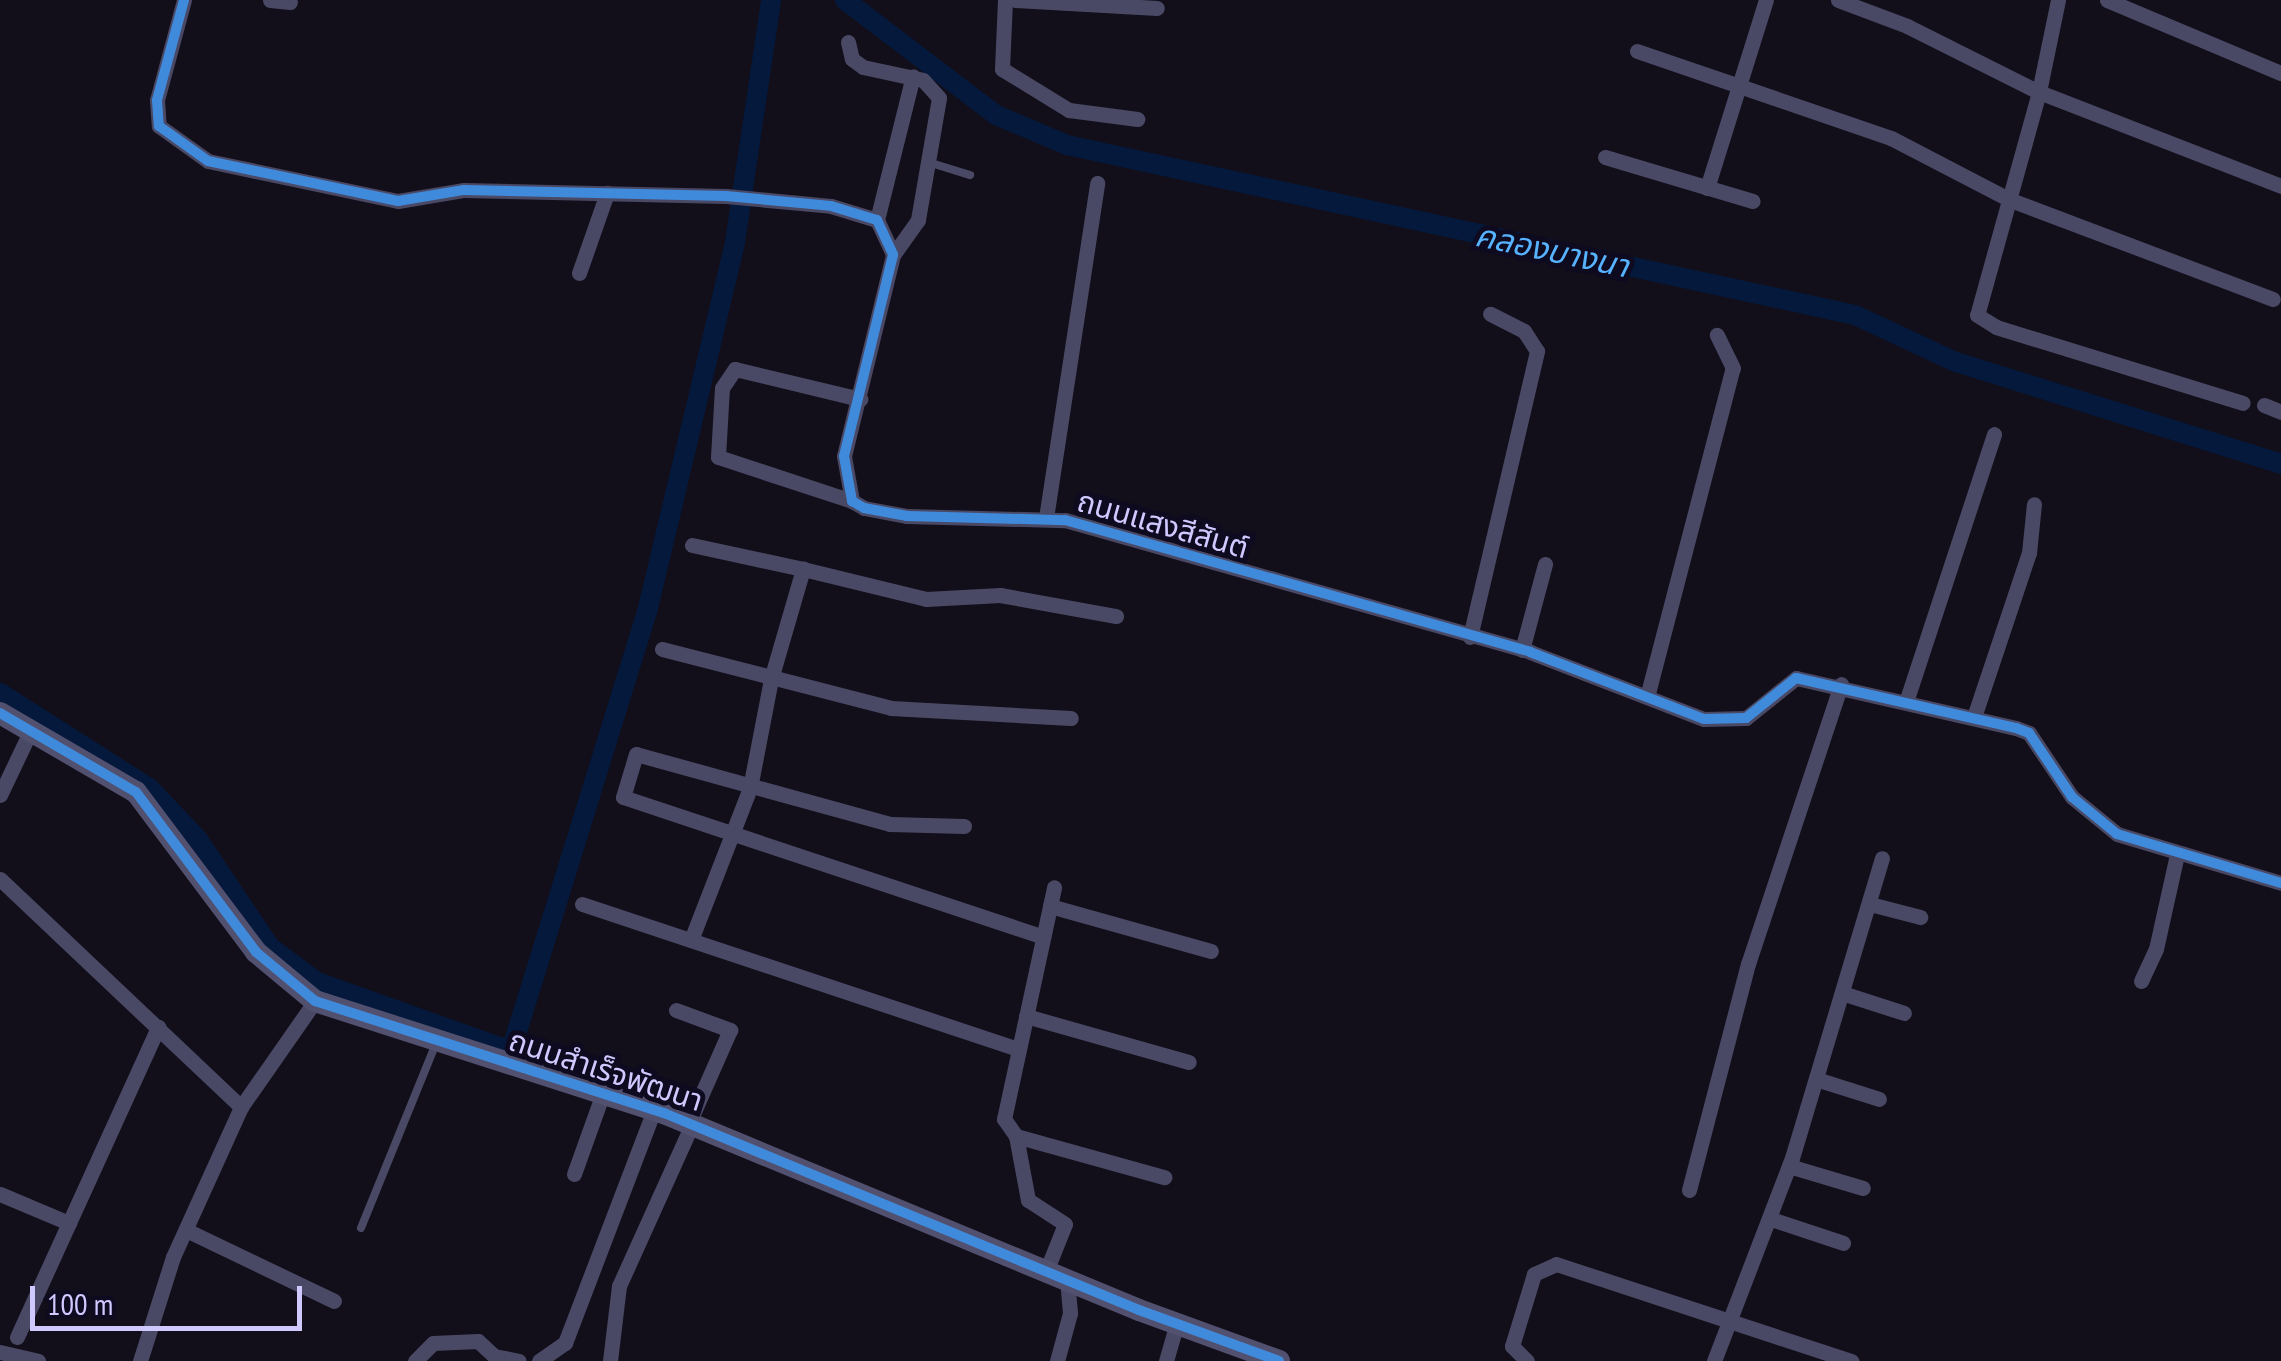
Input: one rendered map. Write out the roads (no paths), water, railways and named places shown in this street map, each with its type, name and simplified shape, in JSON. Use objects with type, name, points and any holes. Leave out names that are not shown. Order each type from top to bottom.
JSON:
[{"type":"street","points":[[184,0],[157,100],[160,126],[208,161],[398,201],[464,190],[726,196],[831,206],[877,220]]},
{"type":"street","points":[[270,0],[290,2]]},
{"type":"street","points":[[1005,0],[1002,69],[1069,110],[1137,120]]},
{"type":"street","points":[[1015,0],[1158,8]]},
{"type":"street","points":[[1708,188],[1766,0]]},
{"type":"street","points":[[1838,0],[1907,26],[2040,92],[2281,186]]},
{"type":"street","points":[[2058,0],[2040,92],[1977,315],[1996,327],[2243,402]]},
{"type":"street","points":[[2107,0],[2281,73]]},
{"type":"street","points":[[848,42],[852,58],[874,73],[913,76],[939,98],[918,220],[893,255],[844,456],[852,501]]},
{"type":"street","points":[[1636,50],[1891,138],[2008,199],[2274,299]]},
{"type":"street","points":[[893,255],[877,220],[913,76]]},
{"type":"street","points":[[1605,156],[1753,201]]},
{"type":"street","points":[[1046,518],[1097,183]]},
{"type":"street","points":[[579,273],[607,193]]},
{"type":"street","points":[[1470,636],[1537,351],[1524,331],[1490,314]]},
{"type":"street","points":[[1648,696],[1733,368],[1717,335]]},
{"type":"street","name":"ถนนแสงสีสันต์","points":[[860,398],[736,370],[722,388],[718,457],[897,516],[1046,518],[1522,650],[1648,696],[1688,716],[1733,723],[1796,678],[1841,684],[1974,717],[2029,733],[2093,818],[2117,834],[2281,883]]},
{"type":"street","points":[[2264,405],[2281,412]]},
{"type":"street","points":[[1906,702],[1994,434]]},
{"type":"street","points":[[1974,717],[2033,540],[2034,504]]},
{"type":"street","points":[[692,545],[926,599],[1000,595],[1116,616]]},
{"type":"street","points":[[1522,650],[1545,564]]},
{"type":"street","points":[[691,940],[750,788],[771,679],[803,569]]},
{"type":"street","points":[[662,650],[891,708],[1070,718]]},
{"type":"street","points":[[1688,1190],[1748,964],[1841,684]]},
{"type":"street","name":"ถนนสำเร็จพัฒนา","points":[[0,713],[32,728],[136,792],[256,952],[315,1000],[690,1123],[1279,1361]]},
{"type":"street","points":[[0,795],[32,728]]},
{"type":"street","points":[[964,826],[890,824],[636,754],[623,796],[1044,937]]},
{"type":"street","points":[[2140,981],[2156,949],[2177,854]]},
{"type":"street","points":[[1714,1361],[1789,1166],[1882,858]]},
{"type":"street","points":[[0,879],[241,1107]]},
{"type":"street","points":[[1054,887],[1004,1118],[1016,1136],[1028,1200],[1064,1224],[1057,1273],[1070,1314],[1057,1361]]},
{"type":"street","points":[[582,904],[1019,1049]]},
{"type":"street","points":[[1870,904],[1920,918]]},
{"type":"street","points":[[1050,906],[1210,951]]},
{"type":"street","points":[[1842,994],[1904,1012]]},
{"type":"street","points":[[140,1361],[186,1230],[241,1107],[315,1000]]},
{"type":"street","points":[[610,1361],[619,1286],[730,1030],[676,1010]]},
{"type":"street","points":[[1026,1016],[1189,1062]]},
{"type":"street","points":[[17,1337],[158,1027]]},
{"type":"street","points":[[1816,1079],[1879,1099]]},
{"type":"street","points":[[574,1174],[603,1093]]},
{"type":"street","points":[[540,1361],[566,1343],[654,1110]]},
{"type":"street","points":[[1016,1136],[1164,1177]]},
{"type":"street","points":[[1789,1166],[1863,1188]]},
{"type":"street","points":[[0,1194],[69,1223]]},
{"type":"street","points":[[1771,1219],[1843,1243]]},
{"type":"street","points":[[186,1230],[334,1301]]},
{"type":"street","points":[[1527,1361],[1512,1346],[1534,1274],[1556,1264],[1851,1361]]},
{"type":"street","points":[[1166,1361],[1177,1323]]},
{"type":"street","points":[[416,1360],[433,1342],[478,1341],[490,1358],[519,1361]]},
{"type":"street","points":[[0,1352],[38,1361]]},
{"type":"lane","points":[[930,163],[970,175]]},
{"type":"lane","points":[[361,1228],[447,1046]]},
{"type":"waterway","points":[[0,693],[149,788],[197,838],[270,947],[317,982],[511,1051],[648,608],[735,242],[771,0]]},
{"type":"waterway","name":"คลองบางนา","points":[[845,0],[996,115],[1067,145],[1855,315],[1953,361],[2281,464]]}]
